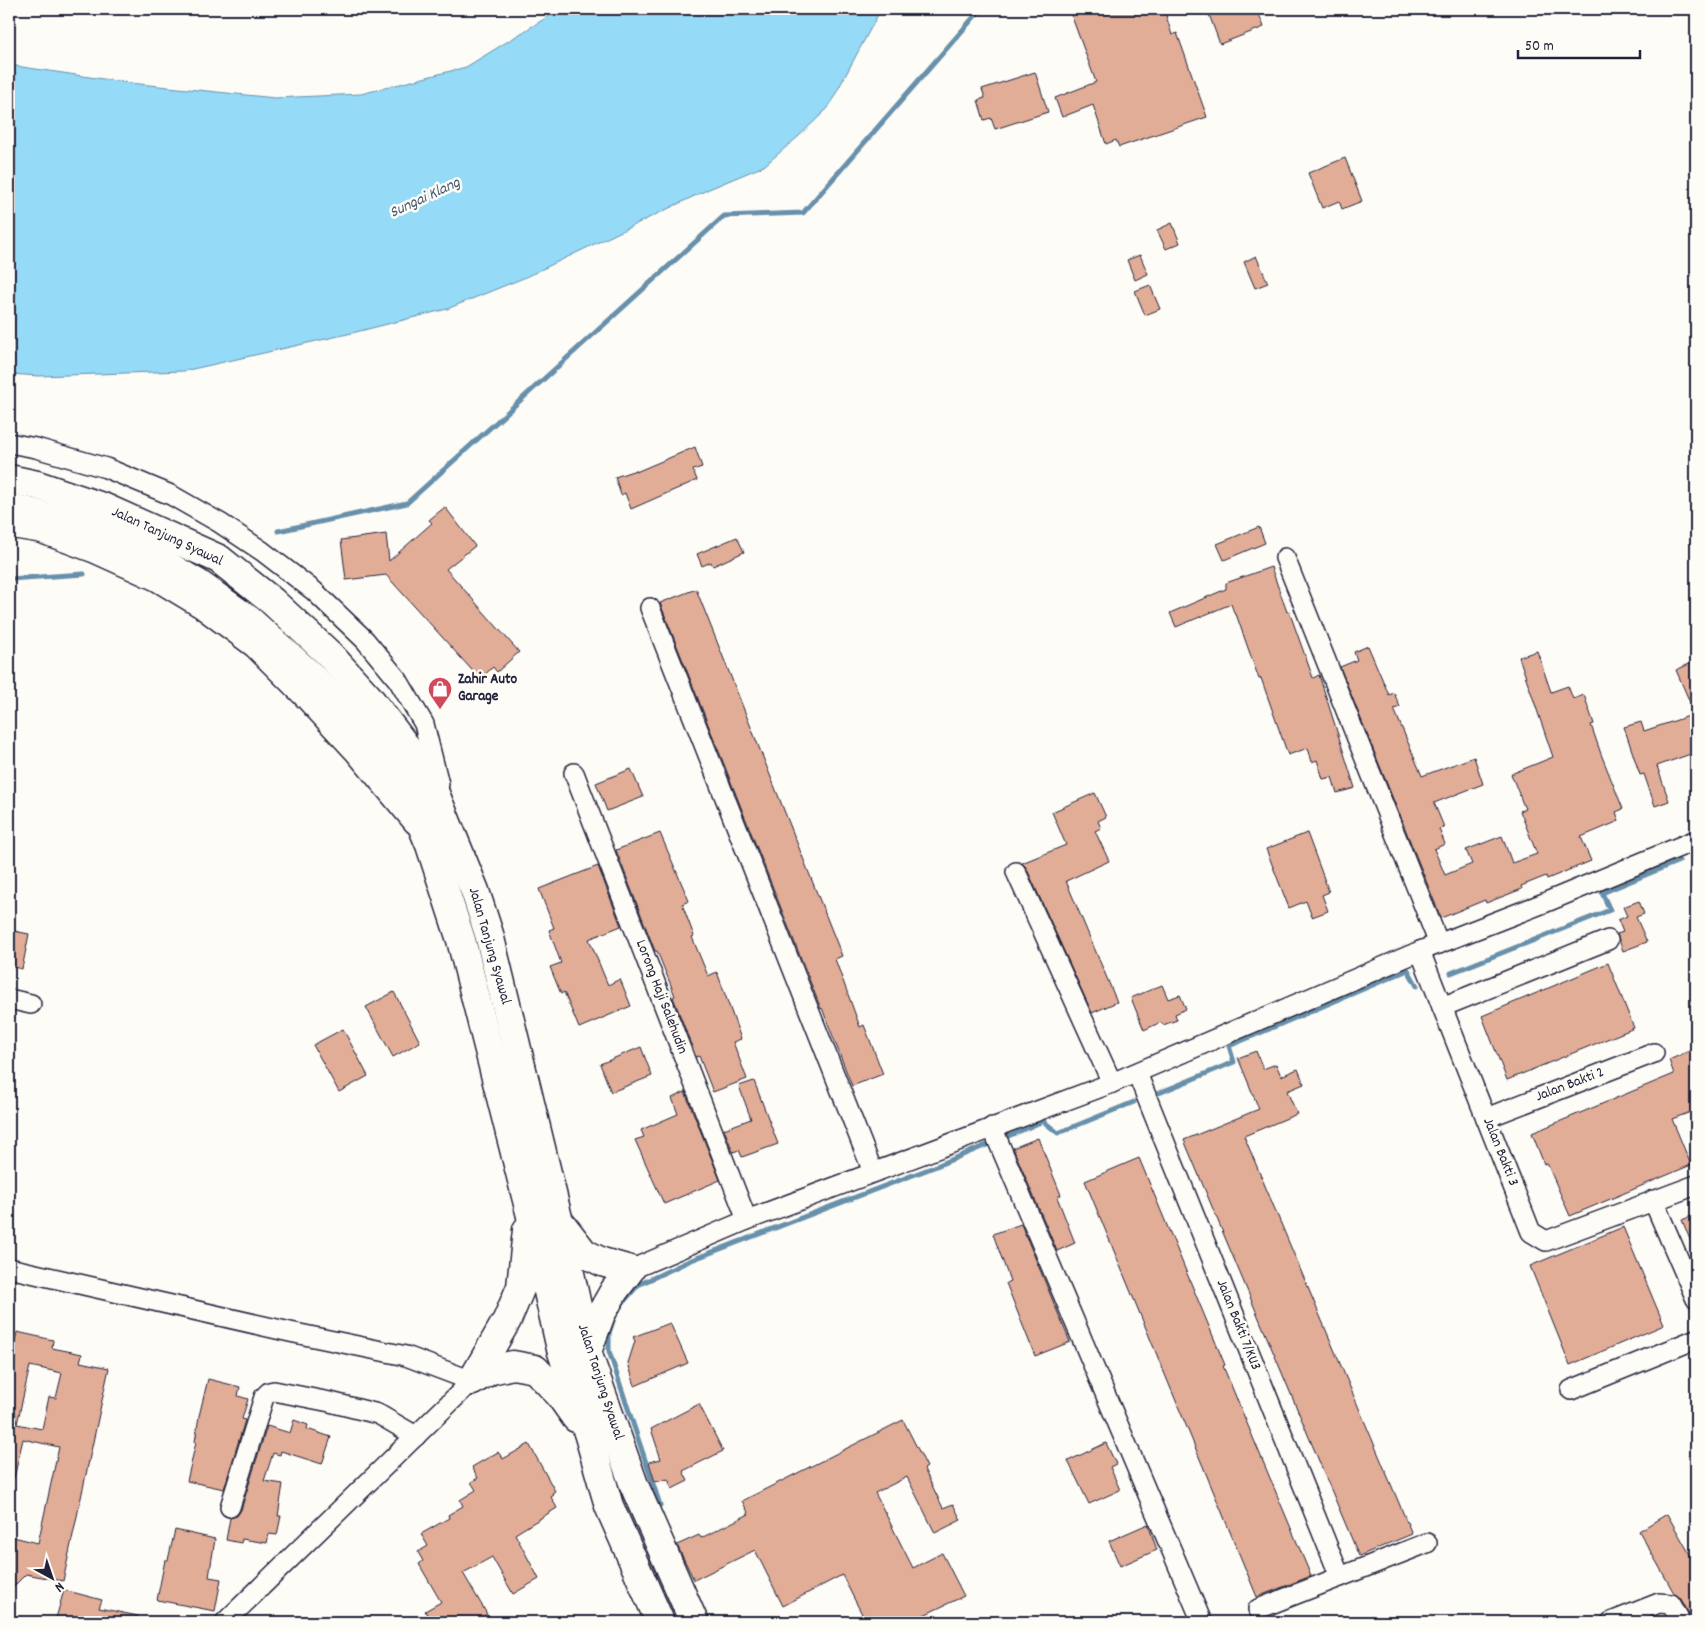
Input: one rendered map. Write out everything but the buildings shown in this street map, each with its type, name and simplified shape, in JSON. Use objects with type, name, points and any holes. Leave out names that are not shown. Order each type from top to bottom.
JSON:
[{"type":"main road","name":"Jalan Tanjung Syawal","points":[[9,479],[105,508],[219,559],[273,602],[329,654],[369,698],[381,735],[406,787],[430,845],[461,940],[530,1212],[561,1349],[609,1506],[660,1622]]},
{"type":"main road","name":"Jalan Tanjung Syawal","points":[[9,507],[98,533],[146,553],[197,583],[249,620],[310,674],[348,715],[381,735],[427,774],[476,891],[489,934],[558,1218],[587,1352],[634,1485],[694,1622]]},
{"type":"main road","points":[[472,1381],[507,1320],[521,1287],[530,1212]]},
{"type":"main road","points":[[558,1218],[584,1253],[602,1262],[630,1270],[614,1291],[601,1314],[587,1352]]},
{"type":"main road","points":[[472,1381],[491,1370],[513,1365],[535,1370],[559,1394],[589,1436]]},
{"type":"street","points":[[9,443],[36,448],[106,468],[171,495],[237,534],[314,591],[365,640],[398,680],[424,724],[448,824]]},
{"type":"street","points":[[9,528],[40,533],[85,549],[156,581],[199,607],[254,648],[354,752],[430,845]]},
{"type":"street","points":[[1285,558],[1439,944]]},
{"type":"street","points":[[650,608],[874,1172]]},
{"type":"street","name":"Lorong Haji Salehudin","points":[[574,773],[747,1220]]},
{"type":"street","points":[[630,1270],[747,1220],[1137,1073],[1420,951],[1544,903],[1696,840]]},
{"type":"street","points":[[1016,872],[1112,1083]]},
{"type":"street","points":[[1442,1007],[1608,940]]},
{"type":"street","name":"Jalan Bakti 3","points":[[1420,951],[1532,1232],[1546,1241],[1653,1200]]},
{"type":"street","points":[[9,999],[31,1004]]},
{"type":"street","name":"Jalan Bakti 2","points":[[1486,1118],[1654,1053]]},
{"type":"street","name":"Jalan Bakti 7/KU3","points":[[1137,1073],[1340,1576]]},
{"type":"street","points":[[992,1127],[1202,1622]]},
{"type":"street","points":[[1696,1184],[1653,1200],[1696,1299]]},
{"type":"street","points":[[9,1268],[290,1332],[406,1356],[472,1381],[225,1622]]},
{"type":"street","points":[[1571,1390],[1696,1339]]},
{"type":"street","points":[[230,1507],[264,1397],[269,1392],[330,1402],[378,1414],[416,1436]]},
{"type":"street","points":[[1258,1609],[1427,1543]]},
{"type":"street","points":[[1611,1622],[1660,1603],[1671,1604],[1681,1622]]},
{"type":"water","name":"Sungai Klang","points":[[557,9],[881,9],[828,108],[764,166],[709,189],[526,277],[447,309],[352,333],[184,371],[39,376],[9,374],[9,65],[130,83],[275,98],[361,94],[466,67],[549,16]]},
{"type":"waterway","points":[[278,531],[407,503],[724,216],[803,213],[981,9]]},
{"type":"waterway","points":[[9,579],[84,574]]},
{"type":"waterway","points":[[1451,973],[1610,910],[1602,893],[1679,861]]},
{"type":"waterway","points":[[1159,1093],[1234,1062],[1229,1046],[1408,970],[1417,986]]},
{"type":"waterway","points":[[1006,1137],[1043,1121],[1058,1133],[1134,1102]]},
{"type":"waterway","points":[[619,1307],[638,1285],[689,1261],[989,1144]]},
{"type":"waterway","points":[[615,1315],[609,1333],[609,1351],[660,1505]]},
{"type":"place","name":"Zahir Auto Garage","points":[[440,710]]}]
